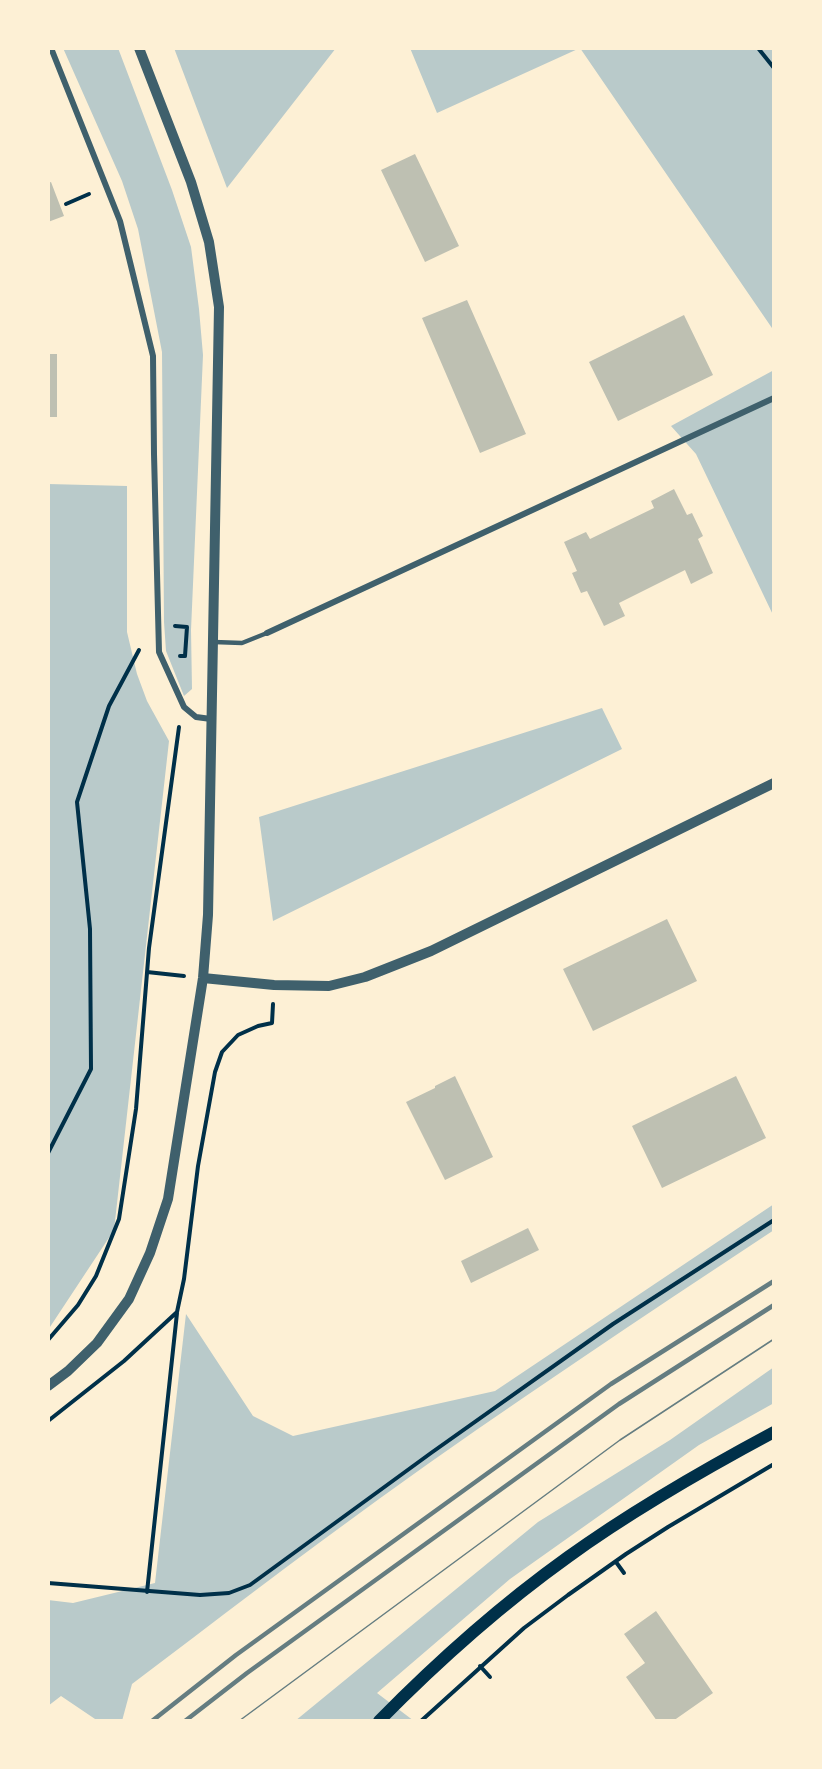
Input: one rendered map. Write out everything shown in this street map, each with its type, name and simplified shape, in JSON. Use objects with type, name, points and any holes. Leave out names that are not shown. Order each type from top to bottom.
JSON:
[{"type":"main road","points":[[379,1721],[475,1632],[568,1557],[665,1493],[774,1432]]},
{"type":"street","points":[[51,48],[120,221],[153,356],[159,652],[184,707],[196,717],[211,719]]},
{"type":"street","points":[[48,1386],[68,1371],[97,1343],[129,1299],[150,1253],[168,1199],[203,978],[210,834],[219,307],[209,242],[191,182],[139,48]]},
{"type":"street","points":[[267,633],[774,398]]},
{"type":"street","points":[[203,978],[274,985],[329,986],[365,977],[430,951],[774,783]]},
{"type":"lane","points":[[214,642],[242,643],[267,633]]},
{"type":"path","points":[[758,48],[774,68]]},
{"type":"path","points":[[66,204],[84,196]]},
{"type":"path","points":[[48,1153],[91,1069],[90,929],[77,802],[109,706],[144,641]]},
{"type":"path","points":[[48,1340],[78,1305],[96,1276],[119,1219],[136,1109],[147,972],[177,744],[184,707]]},
{"type":"path","points":[[147,972],[203,978]]},
{"type":"path","points":[[147,1592],[177,1312],[184,1279],[198,1166],[215,1072],[222,1052],[238,1035],[258,1026],[272,1023],[274,985]]},
{"type":"path","points":[[48,1583],[200,1595],[229,1593],[250,1585],[613,1324],[774,1220]]},
{"type":"path","points":[[48,1421],[124,1362],[177,1312]]},
{"type":"path","points":[[421,1721],[524,1628],[615,1562],[706,1503],[774,1464]]},
{"type":"path","points":[[615,1562],[624,1573]]},
{"type":"path","points":[[480,1666],[490,1677]]},
{"type":"shaded area","points":[[63,48],[118,48],[191,247],[203,355],[191,630],[192,689],[184,696],[166,651],[164,622],[162,352],[138,229],[122,181]]},
{"type":"shaded area","points":[[174,48],[336,48],[227,188]]},
{"type":"shaded area","points":[[410,48],[580,48],[437,113]]},
{"type":"shaded area","points":[[580,48],[774,48],[774,331]]},
{"type":"shaded area","points":[[774,370],[774,617],[696,454],[671,426]]},
{"type":"shaded area","points":[[48,484],[127,486],[127,632],[137,674],[147,701],[169,741],[114,1230],[48,1330]]},
{"type":"shaded area","points":[[602,708],[622,749],[273,921],[259,817]]},
{"type":"shaded area","points":[[774,1204],[774,1230],[428,1464],[317,1544],[132,1684],[122,1721],[98,1721],[61,1696],[48,1706],[48,1600],[73,1603],[155,1583],[186,1314],[253,1416],[293,1436],[495,1391]]},
{"type":"shaded area","points":[[774,1367],[774,1403],[699,1445],[510,1579],[377,1693],[414,1721],[295,1721],[538,1522],[670,1440]]},
{"type":"building","points":[[415,154],[459,246],[425,262],[381,170]]},
{"type":"building","points":[[51,182],[64,216],[48,222],[48,183]]},
{"type":"building","points":[[467,300],[526,434],[480,453],[422,318]]},
{"type":"building","points":[[684,315],[713,375],[618,421],[589,362]]},
{"type":"building","points":[[48,354],[57,354],[57,417],[48,417]]},
{"type":"building","points":[[674,489],[687,515],[692,513],[703,536],[698,539],[713,573],[691,584],[685,570],[619,603],[625,616],[604,626],[587,591],[581,593],[572,573],[577,571],[564,542],[586,532],[590,539],[654,508],[651,501]]},
{"type":"building","points":[[667,919],[697,981],[593,1031],[563,969]]},
{"type":"building","points":[[455,1076],[493,1157],[445,1180],[406,1102]]},
{"type":"building","points":[[736,1076],[766,1138],[662,1188],[632,1126]]},
{"type":"building","points":[[528,1228],[539,1250],[471,1283],[461,1261]]},
{"type":"building","points":[[656,1611],[713,1693],[673,1721],[657,1721],[626,1677],[645,1663],[624,1634]]},
{"type":"tram line","points":[[239,1721],[620,1440],[774,1339]]},
{"type":"railway","points":[[152,1721],[236,1655],[611,1384],[774,1281]]},
{"type":"railway","points":[[185,1721],[247,1673],[619,1404],[774,1305]]}]
